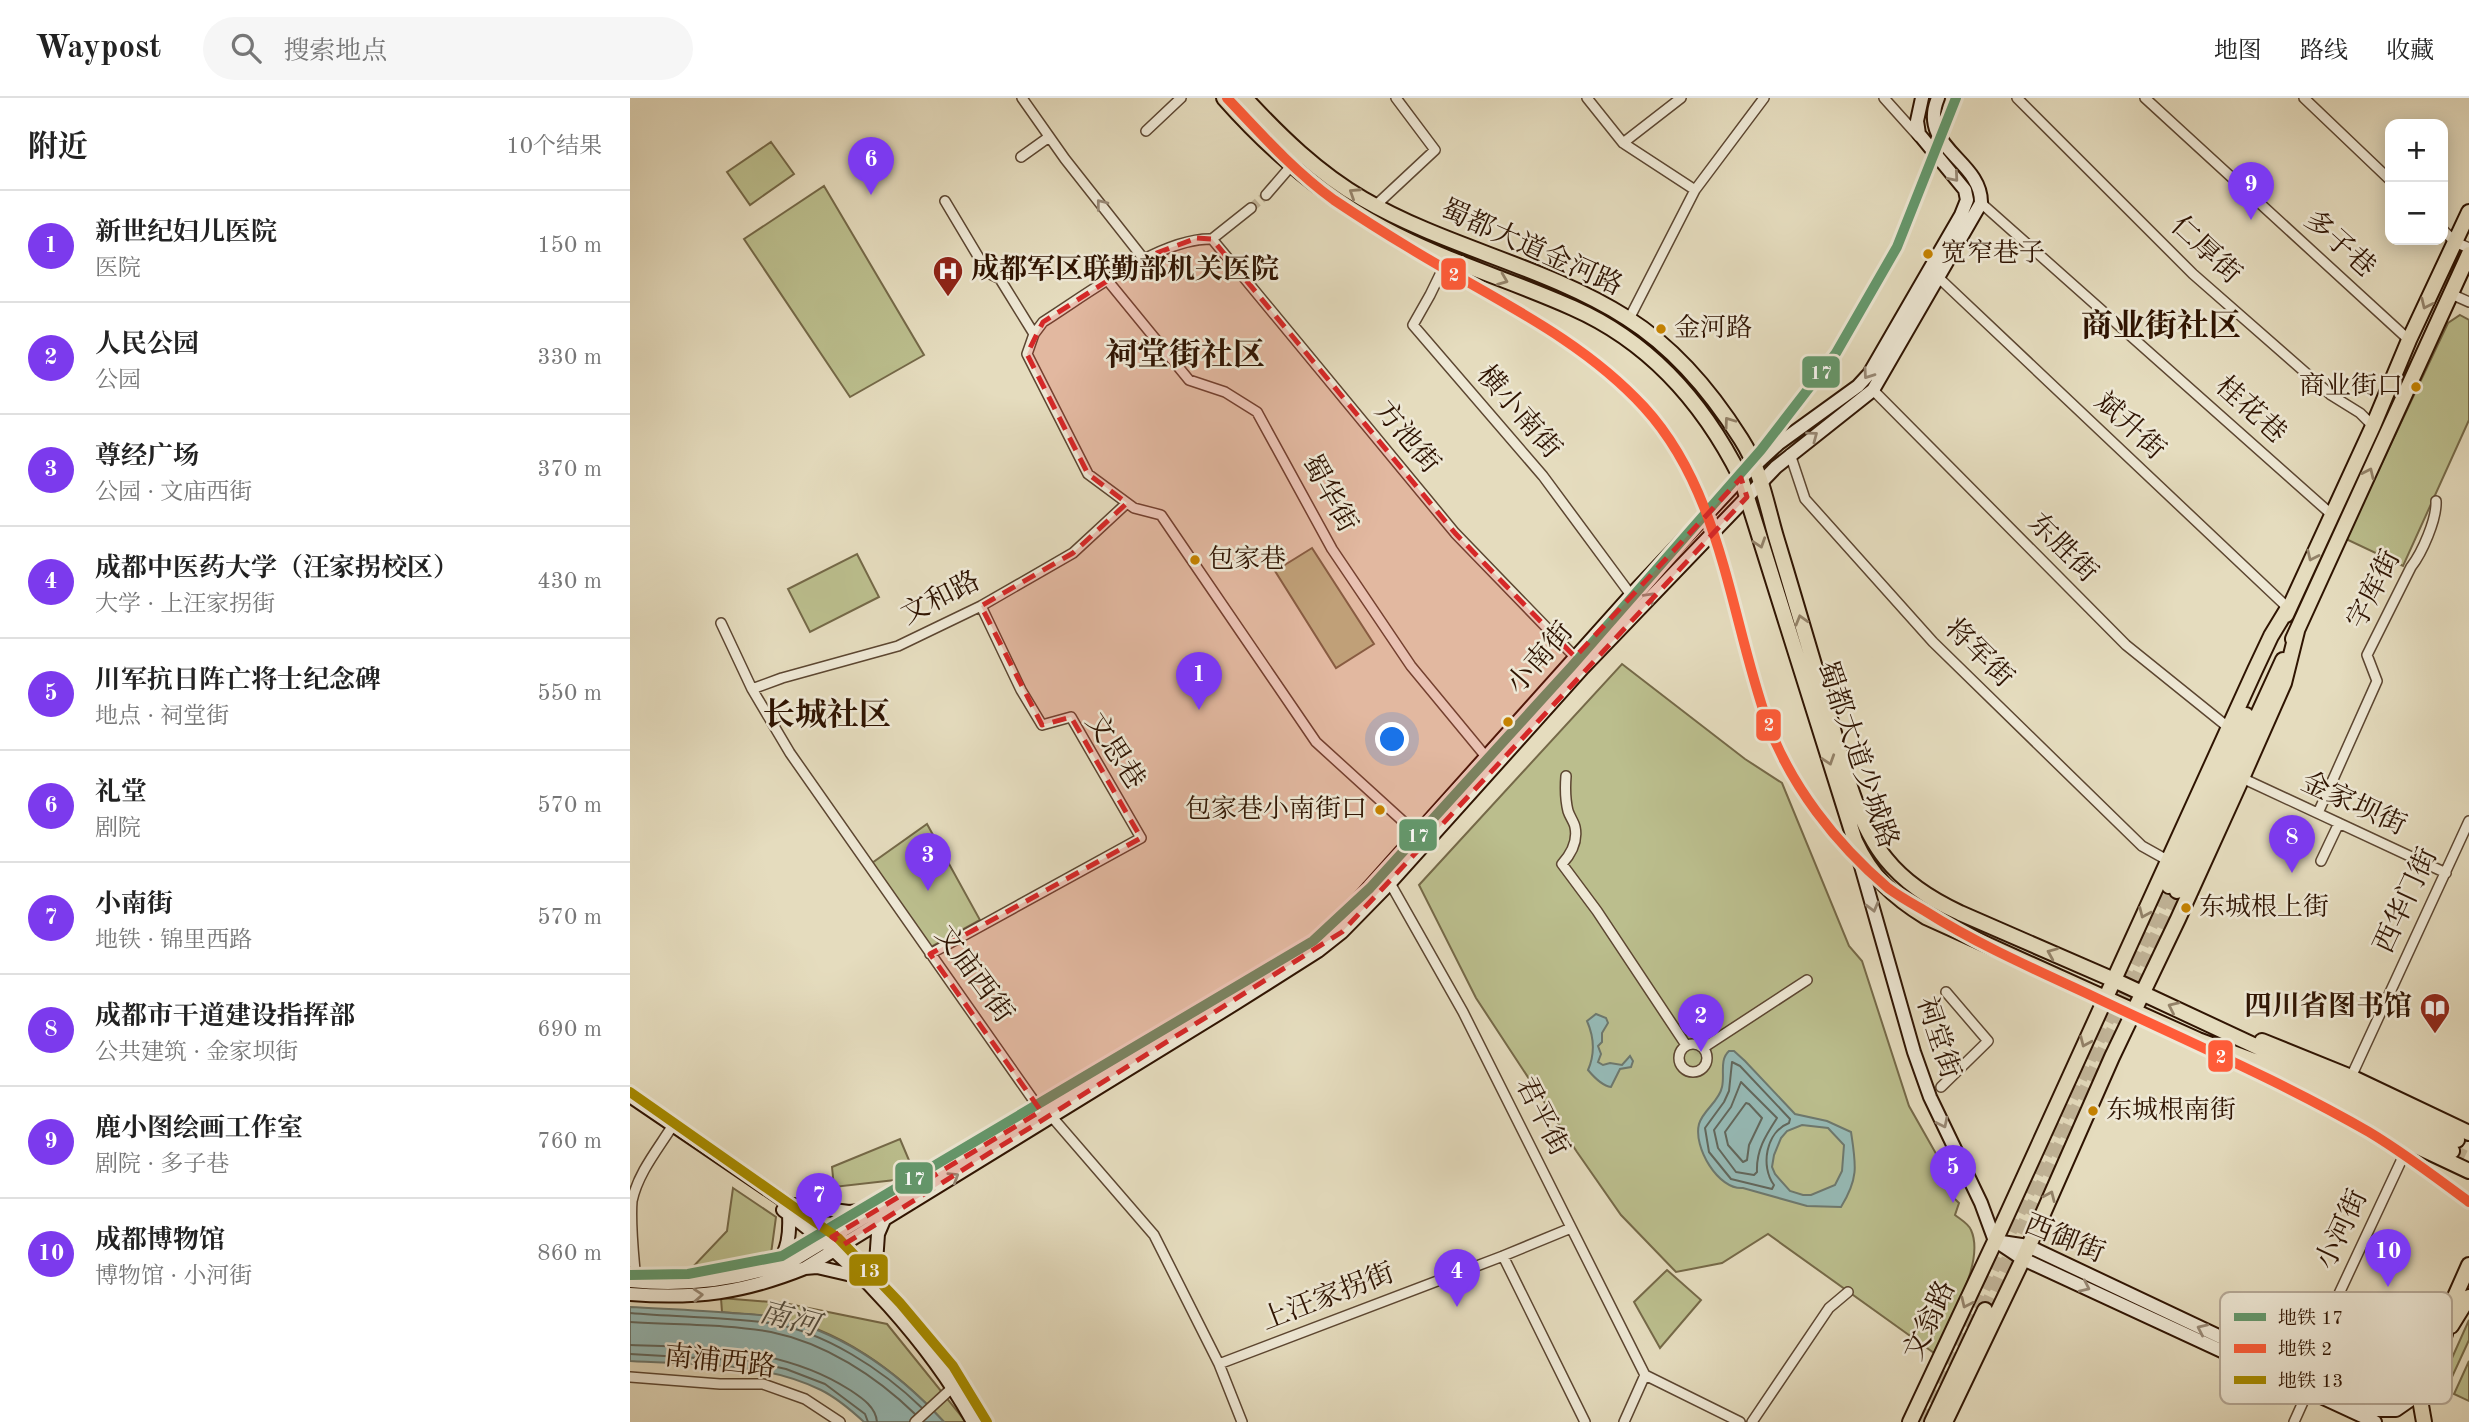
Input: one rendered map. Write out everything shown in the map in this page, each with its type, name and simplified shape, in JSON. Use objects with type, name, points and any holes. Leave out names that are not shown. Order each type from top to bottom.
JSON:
[{"type":"main road","name":"蜀都大道金河路","points":[[1224,98],[1291,166],[1383,228],[1448,258],[1574,309],[1631,343],[1674,378],[1692,398],[1724,445],[1741,478]]},
{"type":"main road","name":"蜀都大道金河路","points":[[1245,98],[1268,124],[1325,174],[1375,206],[1588,296],[1629,319],[1659,341],[1690,372],[1724,415],[1755,464],[1762,482]]},
{"type":"main road","points":[[1922,98],[1917,121],[1923,141]]},
{"type":"main road","points":[[1873,390],[1981,203],[1972,177],[1935,130],[1933,112],[1938,98]]},
{"type":"main road","name":"小南街","points":[[1046,1114],[1321,938],[1346,914],[1487,758],[1631,595],[1741,478],[1778,444],[1864,381],[1961,215],[1967,200],[1965,190],[1923,141]]},
{"type":"main road","points":[[1995,1241],[2167,860],[2271,636],[2288,608],[2332,514],[2469,212]]},
{"type":"main road","points":[[2288,608],[2277,646],[2173,889],[2297,631],[2469,251]]},
{"type":"main road","name":"小南街","points":[[833,1244],[1318,951],[1342,932],[1390,883],[1583,668],[1747,497],[1790,454],[1873,390]]},
{"type":"main road","name":"蜀都大道少城路","points":[[1741,478],[1854,841],[1866,864],[1899,900],[1926,916],[2198,1040]]},
{"type":"main road","name":"蜀都大道少城路","points":[[1762,482],[1851,791],[1877,847],[1900,873],[1935,901],[2206,1022]]},
{"type":"main road","points":[[2025,1252],[2242,778],[2284,682],[2297,631]]},
{"type":"main road","name":"祠堂街","points":[[1854,841],[1914,1052],[1930,1097],[1981,1203],[1995,1241]]},
{"type":"main road","points":[[2206,1022],[2288,1050],[2351,1077],[2461,1152],[2463,1163],[2469,1156]]},
{"type":"main road","points":[[2206,1022],[2461,1152]]},
{"type":"main road","points":[[2198,1040],[2268,1066],[2461,1152]]},
{"type":"main road","points":[[2198,1040],[2409,1144],[2461,1152]]},
{"type":"main road","points":[[630,1096],[670,1128],[789,1210],[875,1277],[949,1363],[983,1422]]},
{"type":"main road","points":[[630,1105],[670,1128]]},
{"type":"main road","points":[[789,1210],[880,1215],[875,1277]]},
{"type":"main road","points":[[777,1266],[787,1247],[790,1233],[789,1210]]},
{"type":"main road","name":"西御街","points":[[1995,1241],[2220,1339]]},
{"type":"main road","name":"文翁路","points":[[1910,1422],[1995,1241]]},
{"type":"main road","points":[[632,1286],[728,1279],[777,1266],[833,1244]]},
{"type":"main road","points":[[805,1268],[833,1244]]},
{"type":"main road","points":[[833,1244],[859,1277],[923,1346],[953,1387],[973,1422]]},
{"type":"main road","name":"西御街","points":[[2025,1252],[2220,1348]]},
{"type":"main road","name":"文翁路","points":[[1945,1422],[2025,1252]]},
{"type":"main road","points":[[2452,1305],[2469,1265]]},
{"type":"main road","points":[[632,1286],[662,1296],[735,1291],[770,1282],[805,1268],[817,1267],[859,1277]]},
{"type":"main road","points":[[2452,1323],[2469,1297]]},
{"type":"main road","name":"文翁路","points":[[1932,1422],[1985,1310]]},
{"type":"main road","name":"西御街","points":[[2336,1404],[2375,1422]]},
{"type":"main road","name":"西御街","points":[[2365,1404],[2380,1411],[2396,1410],[2405,1404]]},
{"type":"main road","points":[[2421,1404],[2424,1422]]},
{"type":"street","points":[[1023,98],[1049,137],[1143,258]]},
{"type":"street","points":[[1146,131],[1181,98]]},
{"type":"street","points":[[1375,206],[1435,150],[1396,98]]},
{"type":"street","points":[[1587,98],[1623,143],[1695,190]]},
{"type":"street","points":[[1623,143],[1681,98]]},
{"type":"street","points":[[1629,319],[1695,190],[1764,98]]},
{"type":"street","points":[[1884,98],[1923,141]]},
{"type":"street","name":"仁厚街","points":[[2017,98],[2193,274],[2331,396],[2360,413],[2373,426]]},
{"type":"street","name":"多子巷","points":[[2145,98],[2409,340]]},
{"type":"street","points":[[2304,98],[2385,175]]},
{"type":"street","points":[[1021,157],[1049,137]]},
{"type":"street","points":[[1266,195],[1291,166]]},
{"type":"street","points":[[945,201],[988,273],[1000,279],[1034,334]]},
{"type":"street","name":"桂花巷","points":[[1981,203],[2332,514]]},
{"type":"street","points":[[1251,208],[1212,239],[1197,238],[1143,258],[1043,322],[1034,334],[1027,354],[1088,474],[1133,508],[1161,515],[1316,742],[1417,834]]},
{"type":"street","points":[[2448,235],[2469,251]]},
{"type":"street","name":"方池街","points":[[1212,239],[1455,533],[1575,657]]},
{"type":"street","name":"横小南街","points":[[1448,258],[1413,325],[1543,477],[1631,595]]},
{"type":"street","name":"斌升街","points":[[1939,278],[2288,608]]},
{"type":"street","name":"蜀华街","points":[[1108,281],[1189,380],[1225,392],[1257,412],[1332,550],[1411,666],[1487,758]]},
{"type":"street","points":[[2451,294],[2469,302]]},
{"type":"street","name":"东胜街","points":[[1873,390],[2126,645],[2229,728]]},
{"type":"street","name":"将军街","points":[[1790,454],[1805,499],[1933,642],[2142,846],[2167,860]]},
{"type":"street","name":"字库街","points":[[2318,813],[2377,681],[2367,655],[2418,558],[2437,510],[2436,501]]},
{"type":"street","name":"文和路","points":[[752,689],[898,646],[981,606],[1073,554],[1127,503]]},
{"type":"street","name":"文思巷","points":[[930,954],[1141,838],[1071,717],[1042,725],[1021,690],[981,606]]},
{"type":"street","name":"文庙西街","points":[[721,623],[752,689],[790,753],[930,954],[1046,1114],[1154,1235],[1219,1364],[1242,1422]]},
{"type":"street","points":[[1566,776],[1565,794],[1569,815],[1575,826],[1576,839],[1571,853],[1562,864],[1597,911],[1686,1045]]},
{"type":"street","name":"金家坝街","points":[[2242,778],[2446,873]]},
{"type":"street","name":"西华门街","points":[[2351,1077],[2469,821]]},
{"type":"street","points":[[2321,862],[2339,823]]},
{"type":"street","name":"君平街","points":[[1390,883],[1462,1012],[1645,1375]]},
{"type":"street","points":[[1703,1048],[1807,980]]},
{"type":"street","points":[[1941,1087],[1988,1041],[1946,992]]},
{"type":"street","points":[[1695,1044],[1703,1048],[1706,1062],[1701,1070],[1692,1072],[1683,1069],[1678,1061],[1680,1052],[1686,1045],[1695,1044]]},
{"type":"street","points":[[632,1286],[632,1202],[641,1176],[670,1128]]},
{"type":"street","name":"小河街","points":[[2340,1292],[2409,1144]]},
{"type":"street","name":"上汪家拐街","points":[[1219,1364],[1571,1228]]},
{"type":"street","points":[[1503,1256],[1585,1422]]},
{"type":"street","points":[[1752,1422],[1829,1308],[1849,1292]]},
{"type":"street","points":[[1625,1422],[1645,1375],[1740,1422]]},
{"type":"street","name":"南浦西路","points":[[630,1377],[720,1384],[763,1384],[805,1399],[841,1422]]},
{"type":"street","points":[[915,1422],[953,1387]]},
{"type":"street","points":[[2294,1422],[2302,1404]]},
{"type":"highlighted area","points":[[1197,238],[1212,239],[1455,533],[1575,657],[1741,478],[1747,497],[1342,932],[843,1245],[832,1237],[1041,1111],[930,954],[1141,838],[1071,717],[1042,725],[981,606],[1073,553],[1127,503],[1088,474],[1027,354],[1043,322],[1143,258]]},
{"type":"green space","points":[[771,142],[794,174],[750,205],[727,172]]},
{"type":"green space","points":[[824,186],[924,355],[850,397],[744,239]]},
{"type":"green space","points":[[2460,315],[2469,320],[2469,420],[2403,566],[2346,539],[2448,323]]},
{"type":"green space","points":[[1312,548],[1374,644],[1336,668],[1275,571]]},
{"type":"green space","points":[[857,554],[879,597],[810,632],[788,589]]},
{"type":"green space","points":[[1622,664],[1745,759],[1782,783],[1849,946],[1862,961],[1909,1106],[1947,1173],[1951,1195],[1959,1203],[1955,1215],[1971,1230],[1974,1259],[1970,1275],[1934,1353],[1768,1234],[1722,1263],[1676,1272],[1621,1215],[1577,1152],[1476,998],[1419,885]]},
{"type":"green space","points":[[927,824],[980,920],[931,947],[872,863]]},
{"type":"green space","points":[[900,1139],[911,1165],[895,1180],[834,1187],[832,1167]]},
{"type":"green space","points":[[733,1188],[776,1217],[770,1261],[689,1271],[727,1231]]},
{"type":"green space","points":[[1667,1270],[1701,1300],[1660,1348],[1634,1302]]},
{"type":"green space","points":[[721,1298],[784,1303],[887,1324],[966,1422],[944,1422],[888,1370],[844,1342],[796,1322],[722,1312]]},
{"type":"green space","points":[[2469,1320],[2469,1340],[2452,1377],[2452,1358]]},
{"type":"green space","points":[[2469,1361],[2469,1401],[2454,1394]]},
{"type":"water","points":[[1596,1014],[1606,1018],[1608,1023],[1598,1046],[1601,1054],[1598,1062],[1603,1065],[1622,1065],[1630,1056],[1633,1061],[1631,1067],[1620,1069],[1611,1087],[1595,1078],[1588,1070],[1593,1046],[1587,1021]]},
{"type":"water","points":[[1729,1051],[1734,1051],[1795,1114],[1827,1121],[1851,1132],[1855,1171],[1851,1188],[1841,1207],[1807,1206],[1734,1187],[1717,1175],[1709,1165],[1700,1144],[1699,1124],[1720,1092]],"holes":[[[1802,1125],[1828,1128],[1844,1145],[1842,1171],[1835,1185],[1811,1195],[1790,1191],[1772,1167],[1781,1138],[1787,1131]]]},
{"type":"water","points":[[630,1307],[758,1315],[799,1323],[845,1343],[888,1370],[944,1422],[864,1422],[827,1393],[799,1381],[752,1369],[630,1361]]},
{"type":"tunnel","points":[[1251,208],[1266,195]]},
{"type":"tunnel","points":[[1922,1422],[2169,886]]},
{"type":"tunnel","points":[[1985,1310],[2177,891]]},
{"type":"tunnel","points":[[2452,1151],[2469,1159]]},
{"type":"metro line","name":"2","points":[[1227,98],[1319,189],[1399,241],[1562,338],[1619,382],[1644,407],[1670,441],[1691,477],[1707,516],[1721,556],[1754,681],[1767,721],[1788,768],[1833,833],[1888,888],[1985,945],[2230,1060],[2335,1113],[2395,1148],[2469,1202]]},
{"type":"metro line","name":"17","points":[[630,1275],[688,1274],[782,1256],[1313,941],[1370,888],[1572,666],[1761,450],[1836,353],[1897,247],[1956,98]]},
{"type":"metro line","name":"13","points":[[630,1092],[838,1238],[900,1303],[953,1366],[987,1422]]},
{"type":"place","name":"礼堂","points":[[871,195]]},
{"type":"place","name":"鹿小图绘画工作室","points":[[2251,220]]},
{"type":"place","name":"宽窄巷子","points":[[1928,254]]},
{"type":"place","name":"成都军区联勤部机关医院","points":[[948,298]]},
{"type":"place","name":"金河路","points":[[1661,329]]},
{"type":"place","name":"商业街口","points":[[2416,387]]},
{"type":"place","name":"包家巷","points":[[1195,560]]},
{"type":"place","name":"新世纪妇儿医院","points":[[1199,710]]},
{"type":"place","name":"包家巷小南街口","points":[[1380,810]]},
{"type":"place","name":"成都市干道建设指挥部","points":[[2292,873]]},
{"type":"place","name":"尊经广场","points":[[928,891]]},
{"type":"place","name":"东城根上街","points":[[2186,908]]},
{"type":"place","name":"四川省图书馆","points":[[2435,1035]]},
{"type":"place","name":"人民公园","points":[[1701,1052]]},
{"type":"place","name":"东城根南街","points":[[2093,1111]]},
{"type":"place","name":"川军抗日阵亡将士纪念碑","points":[[1953,1203]]},
{"type":"place","name":"小南街","points":[[819,1231]]},
{"type":"place","name":"成都博物馆","points":[[2388,1287]]},
{"type":"place","name":"成都中医药大学（汪家拐校区）","points":[[1457,1307]]},
{"type":"district","name":"商业街社区","points":[[2161,328]]},
{"type":"district","name":"祠堂街社区","points":[[1185,357]]},
{"type":"district","name":"长城社区","points":[[827,717]]},
{"type":"water label","name":"南河","points":[[789,1320]]}]
